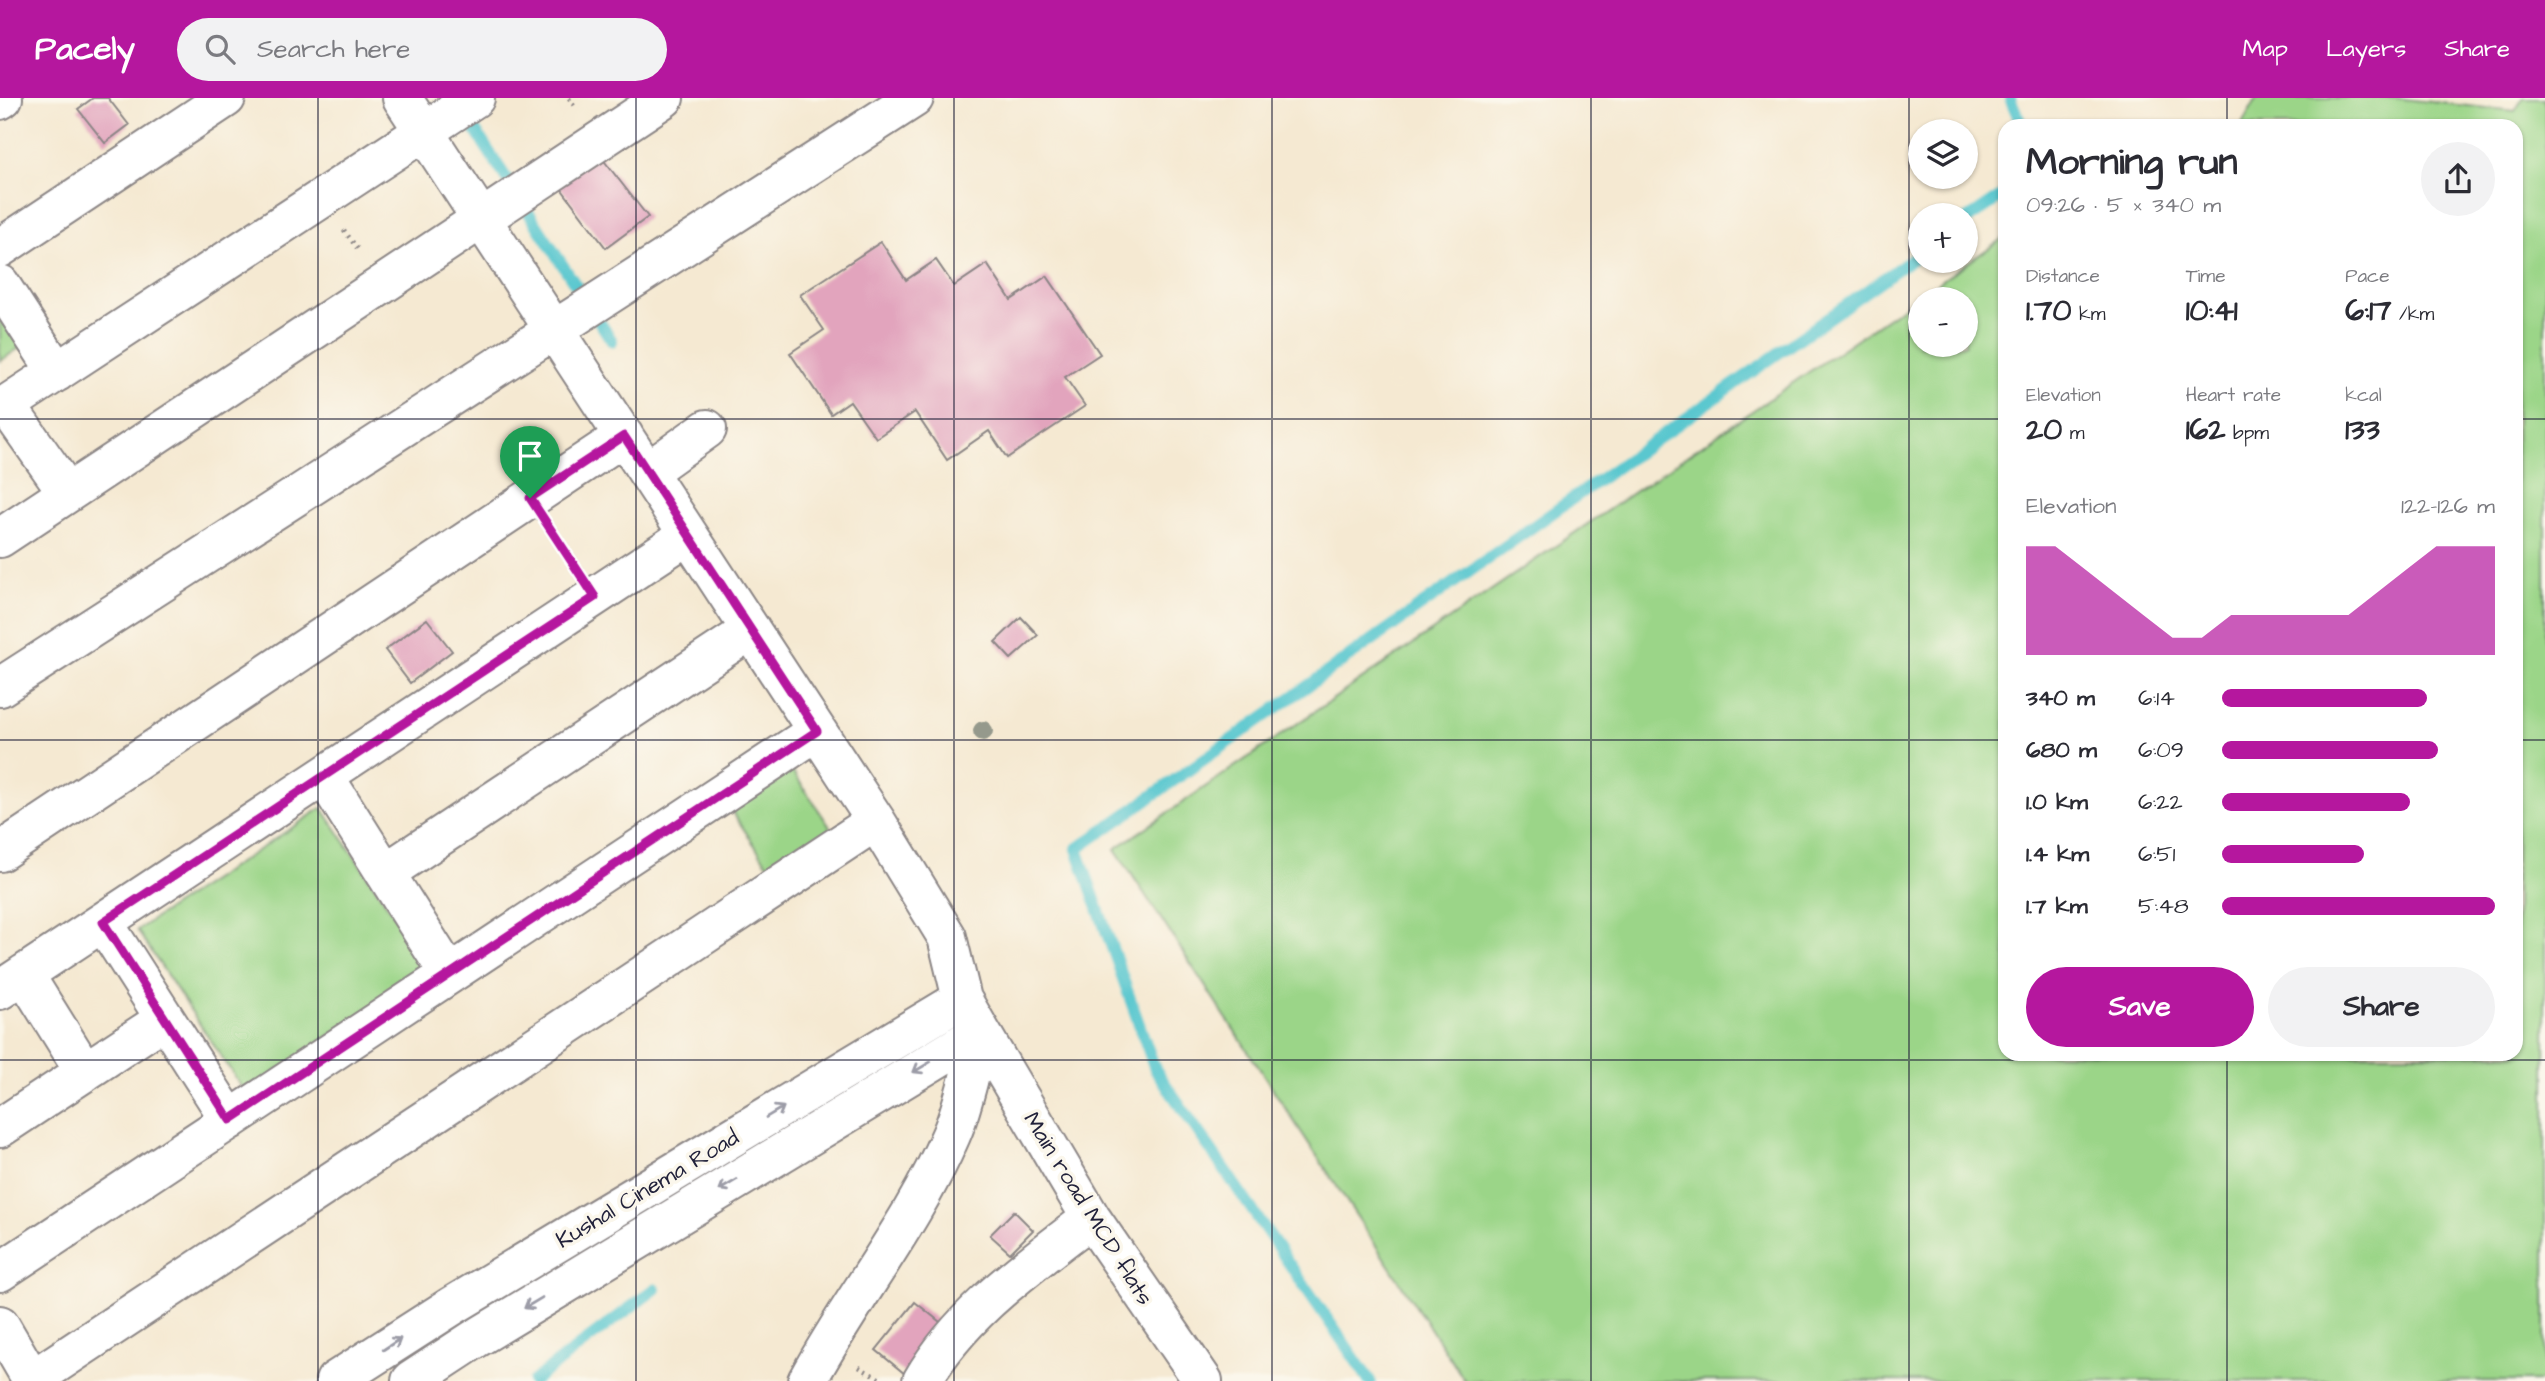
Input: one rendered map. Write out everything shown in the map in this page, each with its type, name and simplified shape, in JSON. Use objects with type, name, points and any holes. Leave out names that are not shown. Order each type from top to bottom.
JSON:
[{"type":"street","points":[[0,248],[226,98]]},
{"type":"street","name":"Main road MCD flats","points":[[402,98],[876,821],[947,937],[962,999],[981,1032],[1091,1217],[1203,1381]]},
{"type":"street","points":[[68,493],[3,407],[475,98]]},
{"type":"street","points":[[0,538],[664,98]]},
{"type":"street","points":[[0,687],[914,98]]},
{"type":"street","points":[[0,284],[57,372]]},
{"type":"street","points":[[647,472],[707,429]]},
{"type":"street","points":[[0,852],[624,436]]},
{"type":"street","points":[[85,1072],[12,982],[688,535]]},
{"type":"street","points":[[386,873],[751,630]]},
{"type":"street","points":[[0,1272],[817,731]]},
{"type":"street","points":[[324,776],[449,974]]},
{"type":"street","points":[[0,1325],[31,1380],[876,821]]},
{"type":"street","points":[[103,922],[230,1120]]},
{"type":"street","name":"Kushal Cinema Road","points":[[335,1381],[452,1306],[962,999]]},
{"type":"street","points":[[0,1128],[165,1019]]},
{"type":"street","points":[[807,1381],[853,1300],[899,1231],[952,1134],[981,1032]]},
{"type":"street","name":"Kushal Cinema Road","points":[[411,1381],[475,1339],[981,1032]]},
{"type":"street","points":[[922,1381],[936,1357],[979,1306],[1091,1217]]},
{"type":"street","points":[[452,1306],[475,1339]]},
{"type":"path","points":[[322,197],[382,285]]},
{"type":"path","points":[[530,498],[595,597]]},
{"type":"green space","points":[[2257,98],[2394,98],[2515,111],[2523,98],[2545,98],[2545,1381],[1465,1381],[1115,849],[1908,304],[1908,357],[1978,357],[1978,287],[1932,287],[1953,273],[1978,273],[1978,256],[1998,242],[1998,1061],[2523,1061],[2523,119],[2245,119]]},
{"type":"green space","points":[[0,316],[21,347],[0,361]]},
{"type":"green space","points":[[791,769],[834,833],[774,874],[731,810]]},
{"type":"green space","points":[[322,808],[430,969],[245,1092],[137,930]]},
{"type":"building","points":[[93,98],[108,98],[129,125],[105,143],[78,109]]},
{"type":"building","points":[[598,153],[648,217],[606,248],[557,183]]},
{"type":"building","points":[[881,242],[906,280],[936,260],[954,286],[987,264],[1011,300],[1047,276],[1100,354],[1065,377],[1085,406],[1007,458],[989,431],[947,460],[915,412],[876,438],[850,401],[831,414],[790,353],[824,330],[800,295]]},
{"type":"building","points":[[1021,617],[1038,635],[1011,659],[995,642]]},
{"type":"building","points":[[427,619],[452,651],[410,683],[385,650]]},
{"type":"building","points":[[1014,1211],[1033,1230],[1010,1253],[990,1235]]},
{"type":"building","points":[[915,1302],[945,1326],[905,1374],[876,1350]]},
{"type":"waterway","points":[[2010,98],[2019,119]]},
{"type":"waterway","points":[[462,110],[612,341]]},
{"type":"waterway","points":[[1978,212],[1998,198]]},
{"type":"waterway","points":[[1370,1381],[1155,1069],[1077,849],[1908,261]]},
{"type":"waterway","points":[[533,1381],[655,1289]]},
{"type":"route","points":[[624,436],[817,731],[230,1120],[103,922],[595,597],[530,498],[624,436]]}]
